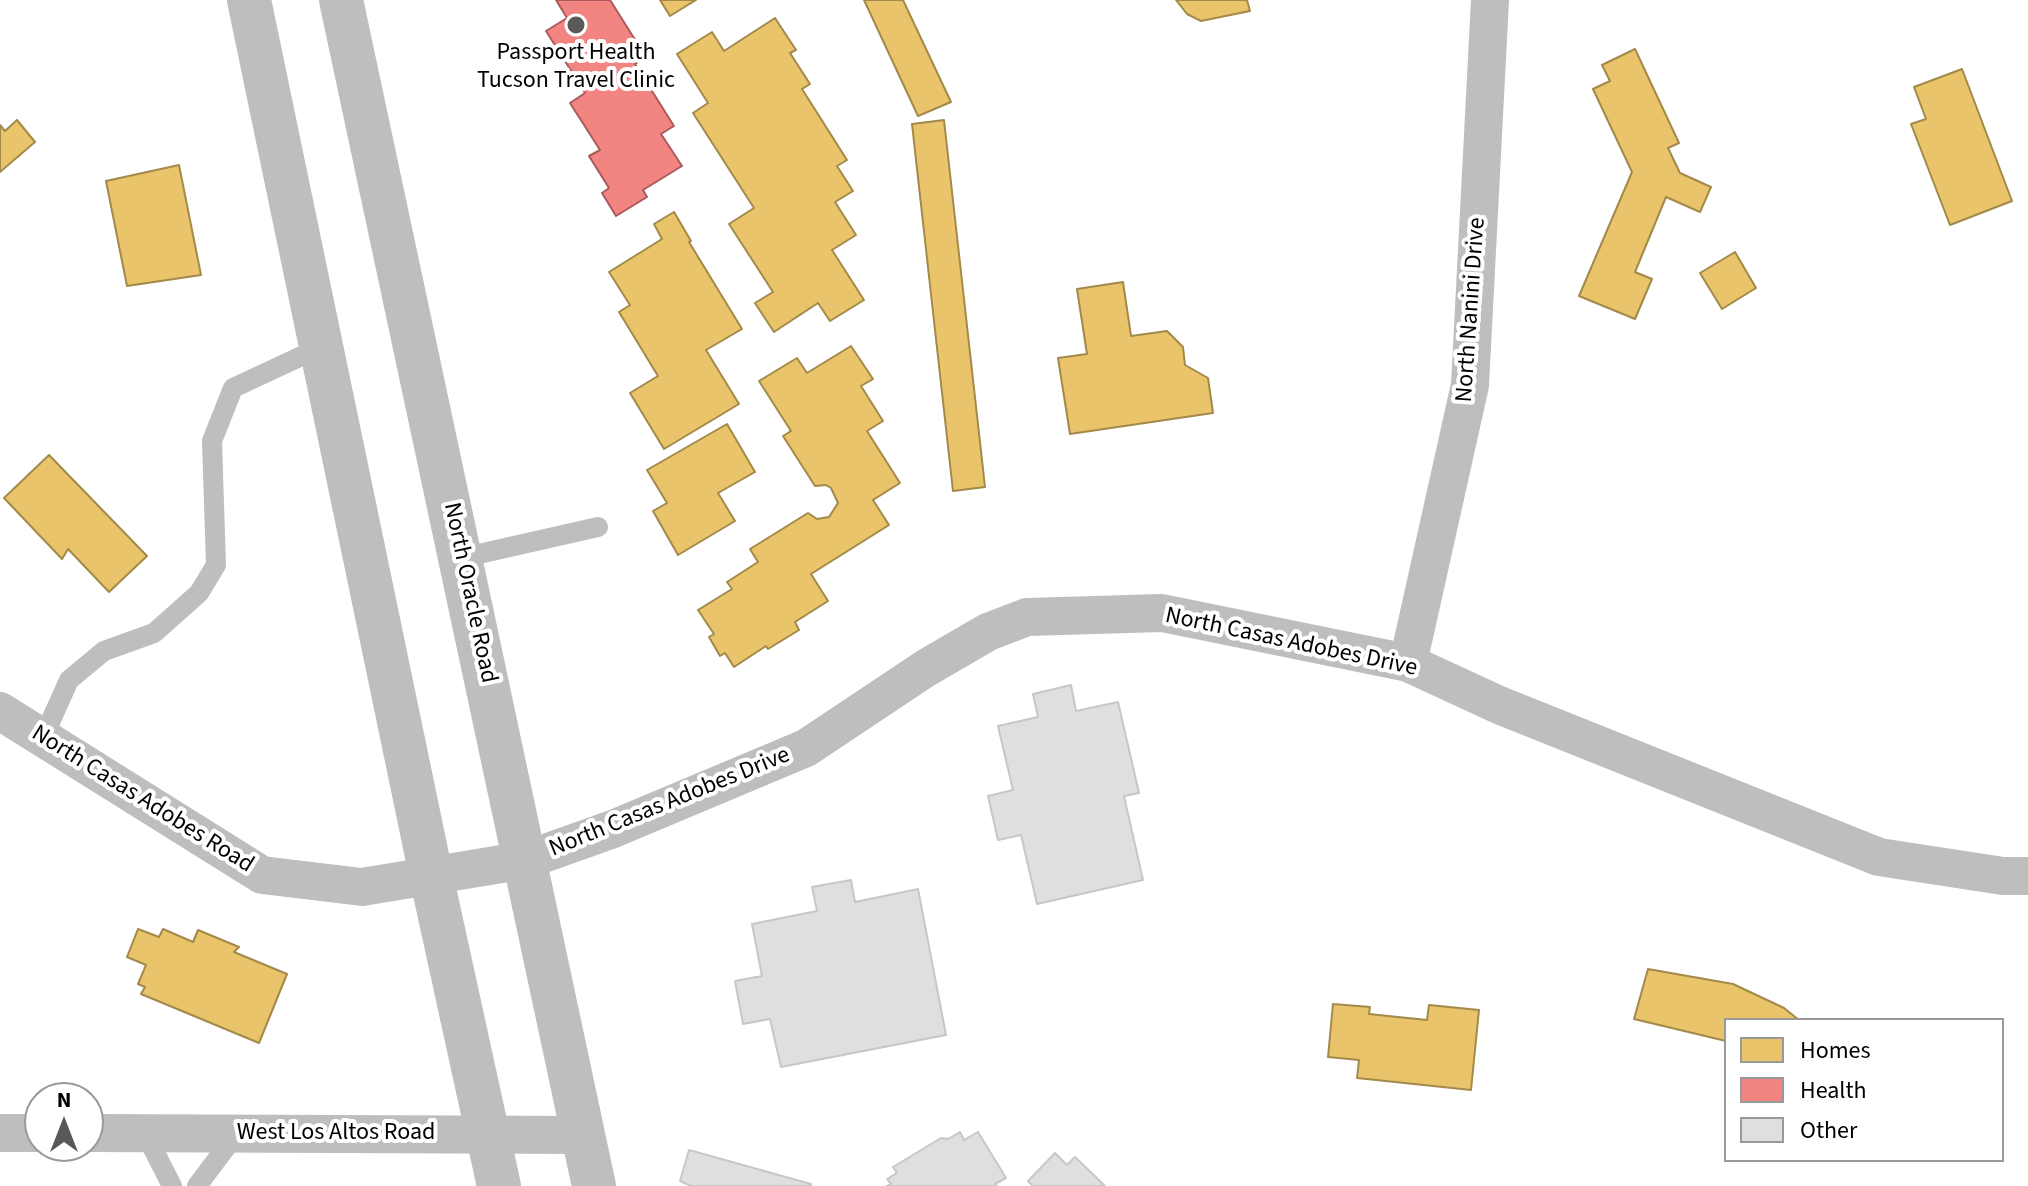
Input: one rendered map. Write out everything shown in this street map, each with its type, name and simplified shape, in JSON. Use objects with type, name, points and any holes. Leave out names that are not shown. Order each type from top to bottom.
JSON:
[{"type":"highway","points":[[249,0],[499,1186]]},
{"type":"highway","name":"North Oracle Road","points":[[341,0],[594,1186]]},
{"type":"street","name":"North Nanini Drive","points":[[1408,663],[1470,385],[1490,0]]},
{"type":"street","name":"North Casas Adobes Drive","points":[[526,860],[613,829],[806,748],[926,668],[988,632],[1027,617],[1162,613],[1408,663],[1499,705],[1879,857],[2003,876],[2028,876]]},
{"type":"street","name":"North Casas Adobes Road","points":[[0,711],[262,875],[362,887],[526,860]]},
{"type":"street","points":[[0,1133],[24,1133]]},
{"type":"street","name":"West Los Altos Road","points":[[104,1133],[583,1135]]},
{"type":"lane","points":[[43,738],[69,680],[104,651],[154,633],[199,593],[216,565],[212,441],[233,388],[321,347]]},
{"type":"lane","points":[[461,558],[598,527]]},
{"type":"lane","points":[[145,1133],[172,1186]]},
{"type":"lane","points":[[197,1186],[236,1134]]},
{"type":"building: Homes","points":[[660,0],[696,0],[670,16]]},
{"type":"building: Homes","points":[[864,0],[903,0],[951,102],[918,116]]},
{"type":"building: Homes","points":[[1176,0],[1247,0],[1250,11],[1201,21],[1187,14]]},
{"type":"building: Homes","points":[[775,18],[796,50],[790,53],[810,84],[802,89],[847,160],[837,166],[853,191],[835,202],[856,235],[832,250],[864,300],[830,321],[818,303],[774,332],[755,303],[773,292],[729,224],[754,208],[693,113],[708,103],[677,54],[712,32],[724,51]]},
{"type":"building: Homes","points":[[1635,49],[1679,143],[1668,148],[1680,173],[1711,187],[1700,212],[1666,197],[1635,272],[1652,279],[1635,319],[1579,296],[1632,172],[1593,89],[1610,81],[1602,65]]},
{"type":"building: Homes","points":[[1962,69],[2012,201],[1950,225],[1911,124],[1926,119],[1914,87]]},
{"type":"building: Homes","points":[[17,120],[35,142],[0,172],[0,125],[5,131]]},
{"type":"building: Homes","points":[[944,120],[985,487],[953,491],[912,124]]},
{"type":"building: Homes","points":[[179,165],[201,275],[127,286],[106,181]]},
{"type":"building: Homes","points":[[674,212],[742,329],[706,350],[739,404],[664,449],[630,393],[658,376],[619,312],[630,305],[609,272],[662,239],[654,224]]},
{"type":"building: Homes","points":[[1735,252],[1756,288],[1722,309],[1700,273]]},
{"type":"building: Homes","points":[[1123,282],[1131,336],[1167,331],[1183,347],[1185,365],[1208,378],[1213,413],[1070,434],[1058,358],[1087,354],[1077,289]]},
{"type":"building: Homes","points":[[851,346],[873,379],[861,386],[883,421],[867,431],[900,483],[873,500],[889,525],[811,574],[828,601],[795,622],[799,630],[768,649],[766,646],[734,667],[725,653],[720,656],[709,637],[714,634],[698,610],[732,589],[727,582],[758,562],[750,549],[808,513],[817,519],[829,517],[838,503],[831,488],[815,486],[783,436],[791,431],[759,381],[797,358],[807,373]]},
{"type":"building: Homes","points":[[727,424],[755,472],[718,493],[735,521],[678,555],[653,511],[667,503],[647,470]]},
{"type":"building: Homes","points":[[49,455],[147,556],[109,592],[68,549],[62,559],[4,498]]},
{"type":"building: Homes","points":[[138,929],[159,937],[163,929],[193,942],[198,930],[239,947],[234,952],[287,974],[259,1043],[141,994],[145,987],[138,984],[146,965],[127,957]]},
{"type":"building: Homes","points":[[1648,969],[1733,984],[1784,1008],[1796,1018],[1724,1018],[1724,1041],[1634,1019]]},
{"type":"building: Homes","points":[[1333,1004],[1370,1007],[1369,1014],[1427,1020],[1429,1005],[1479,1010],[1471,1090],[1357,1078],[1359,1060],[1328,1057]]},
{"type":"building: Health","points":[[556,0],[610,0],[646,57],[635,64],[674,126],[661,134],[682,166],[643,190],[647,197],[616,216],[602,193],[609,188],[589,156],[600,150],[570,103],[585,93],[546,31],[567,18]]},
{"type":"building: Other","points":[[1071,685],[1076,711],[1118,702],[1139,793],[1124,796],[1143,880],[1037,904],[1021,835],[998,840],[988,796],[1013,790],[998,726],[1038,717],[1033,694]]},
{"type":"building: Other","points":[[851,880],[855,902],[918,889],[946,1035],[781,1067],[770,1019],[743,1024],[735,981],[762,976],[752,924],[817,911],[812,887]]},
{"type":"building: Other","points":[[960,1132],[964,1140],[978,1132],[1006,1178],[995,1184],[997,1186],[887,1186],[891,1184],[887,1179],[897,1173],[893,1167],[941,1138],[948,1139]]},
{"type":"building: Other","points":[[689,1150],[811,1186],[691,1186],[680,1181]]},
{"type":"building: Other","points":[[1055,1153],[1067,1165],[1075,1157],[1105,1186],[1033,1186],[1028,1181]]},
{"type":"place","name":"Passport Health Tucson Travel Clinic","points":[[576,25]]}]
